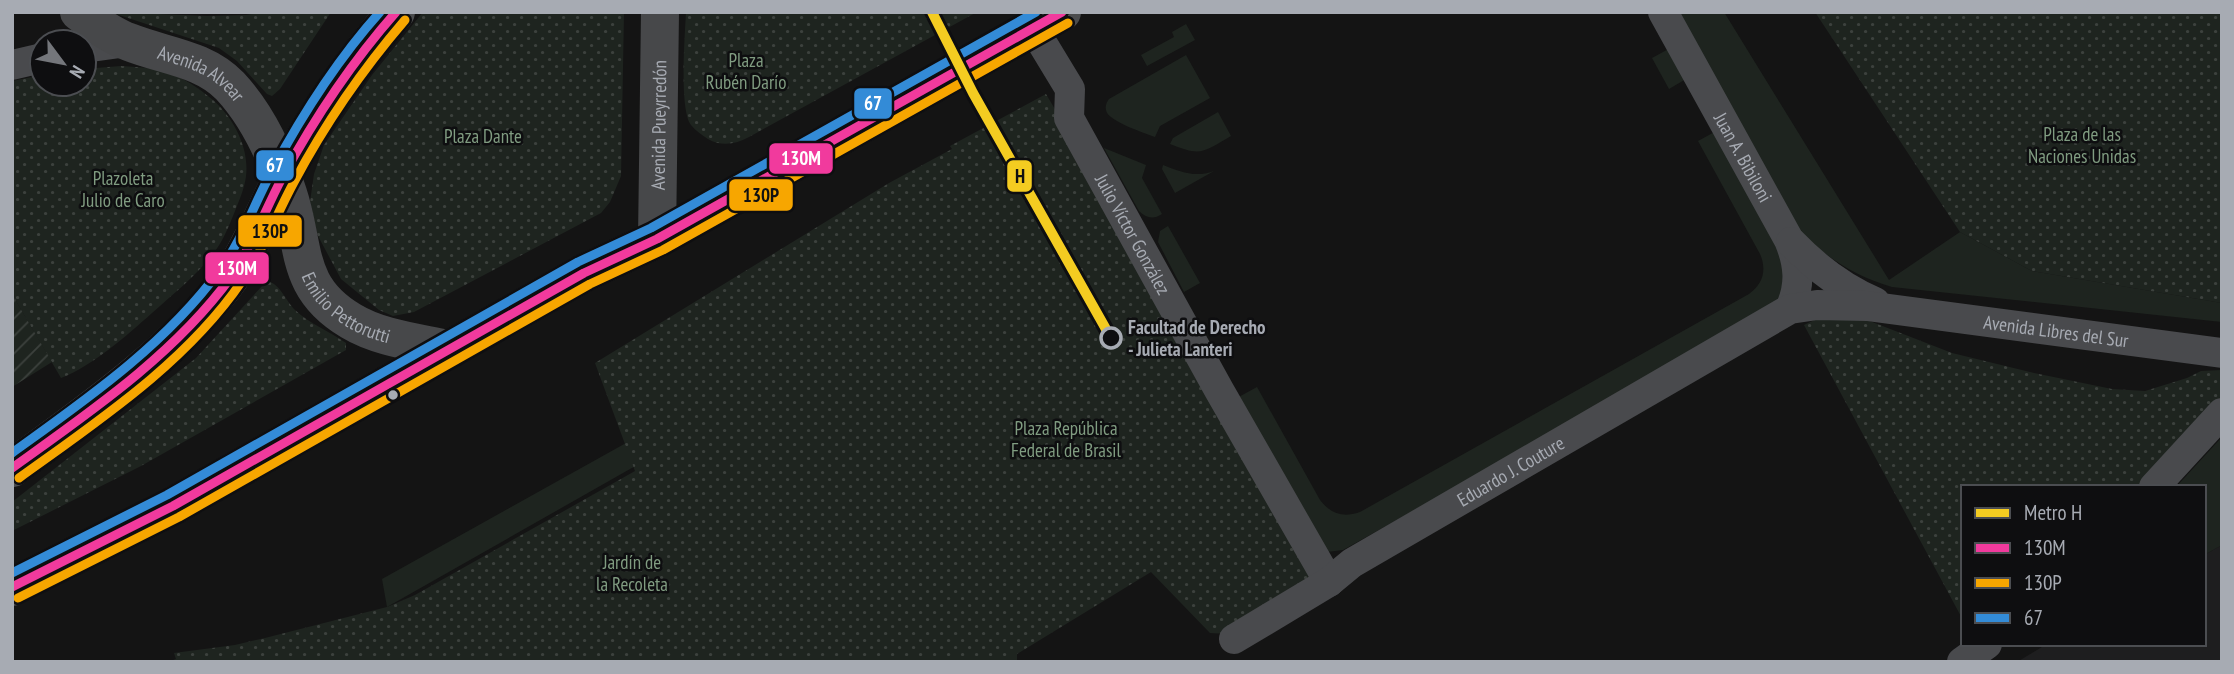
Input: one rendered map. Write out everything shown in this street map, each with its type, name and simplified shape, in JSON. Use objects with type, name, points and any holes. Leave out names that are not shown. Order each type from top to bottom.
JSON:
[{"type":"main road","name":"Avenida Alvear","points":[[79,12],[127,42],[195,63],[222,79],[238,95],[251,114],[282,177]]},
{"type":"main road","points":[[12,468],[107,397],[197,318],[243,258],[282,177],[318,118],[374,37],[396,12]]},
{"type":"main road","name":"Avenida Pueyrredón","points":[[657,239],[660,12]]},
{"type":"main road","points":[[12,587],[181,501],[584,273],[657,239],[1048,20]]},
{"type":"main road","name":"Emilio Pettorutti","points":[[282,177],[289,195],[306,269],[312,286],[323,300],[368,329],[448,349]]},
{"type":"street","name":"Juan A. Bibiloni","points":[[1663,12],[1789,240],[1798,267],[1797,295],[1790,309]]},
{"type":"street","name":"Julio Víctor González","points":[[1048,20],[1070,89],[1069,118],[1219,390],[1329,582]]},
{"type":"street","points":[[98,46],[127,42]]},
{"type":"street","name":"Avenida Libres del Sur","points":[[1789,240],[1812,264],[1831,278],[1892,309]]},
{"type":"street","name":"Avenida Libres del Sur","points":[[1790,309],[1817,305],[1867,306],[2222,353]]},
{"type":"street","name":"Eduardo J. Couture","points":[[1234,639],[1329,582],[1352,563],[1790,309]]},
{"type":"street","points":[[2156,485],[2222,413]]},
{"type":"street","points":[[1962,662],[1984,646]]},
{"type":"shaded area","points":[[2222,545],[2222,662],[2017,662],[2044,646],[2206,646],[2206,554]]},
{"type":"green space","points":[[110,12],[207,16],[262,12],[331,12],[280,89],[272,96],[267,94],[237,61],[219,48]]},
{"type":"green space","name":"Plaza Dante","points":[[423,12],[624,12],[621,176],[610,202],[601,213],[414,312],[393,316],[379,310],[341,279],[317,234],[310,202],[314,174],[324,145],[372,75]]},
{"type":"green space","name":"Plaza Rubén Darío","points":[[686,12],[977,12],[749,137],[724,144],[701,134],[691,125],[687,116],[684,71]]},
{"type":"green space","points":[[1674,12],[1724,12],[1889,280],[1960,232],[2032,271],[2222,303],[2222,322],[1892,287],[1849,269],[1811,243],[1788,221]]},
{"type":"green space","name":"Plaza de las Naciones Unidas","points":[[1815,12],[2222,12],[2222,303],[2032,271],[1960,232]]},
{"type":"green space","points":[[1186,24],[1195,40],[1147,66],[1141,55],[1174,37],[1172,32]]},
{"type":"green space","points":[[1674,46],[1691,76],[1669,89],[1652,58]]},
{"type":"green space","points":[[1186,55],[1210,98],[1160,126],[1155,137],[1127,126],[1108,114],[1106,107],[1109,99]]},
{"type":"green space","name":"Plazoleta Julio de Caro","points":[[98,68],[148,68],[191,84],[213,100],[229,118],[244,150],[246,174],[244,186],[223,239],[199,270],[109,349],[85,366],[61,378],[16,301],[12,289],[12,81],[28,78],[28,98],[98,98]]},
{"type":"green space","name":"Plaza República Federal de Brasil","points":[[1046,94],[1322,575],[1229,634],[1210,633],[1151,572],[1017,654],[1017,662],[168,662],[176,659],[174,653],[235,645],[387,607],[415,595],[635,471],[595,363],[889,183],[952,149],[950,146]]},
{"type":"green space","points":[[1218,112],[1231,136],[1202,151],[1170,144],[1173,138]]},
{"type":"green space","points":[[1720,129],[1784,243],[1782,297],[1763,316],[1343,550],[1327,552],[1235,399],[1257,387],[1320,500],[1328,509],[1338,514],[1360,512],[1754,290],[1763,271],[1760,254],[1698,141]]},
{"type":"green space","points":[[1104,148],[1146,165],[1142,178],[1162,214],[1150,217],[1139,211]]},
{"type":"green space","points":[[1163,165],[1194,174],[1214,171],[1175,193],[1162,169]]},
{"type":"green space","points":[[1168,226],[1200,283],[1184,292],[1158,242],[1160,231]]},
{"type":"green space","points":[[270,282],[277,286],[301,315],[346,343],[346,350],[141,466],[12,531],[12,502],[196,358],[263,285]]},
{"type":"green space","points":[[12,289],[16,301],[52,362],[12,387]]},
{"type":"green space","points":[[1849,313],[1952,353],[2112,389],[2145,391],[2201,371],[2222,370],[2222,404],[2147,485],[1961,485],[1961,616],[1804,325],[1827,314]]},
{"type":"green space","points":[[697,434],[387,607],[382,579],[635,438]]},
{"type":"green space","points":[[2222,437],[2222,545],[2206,554],[2206,485],[2178,485]]},
{"type":"metro line","name":"H","points":[[932,12],[973,93],[1111,338]]},
{"type":"transit line","name":"67","points":[[12,453],[124,369],[175,323],[198,297],[235,247],[295,129],[349,49],[380,12]]},
{"type":"transit line","name":"130M","points":[[12,468],[129,381],[184,332],[208,305],[239,265],[282,178],[320,113],[364,51],[396,12]]},
{"type":"transit line","name":"67","points":[[12,573],[167,495],[578,262],[651,228],[1036,12]]},
{"type":"transit line","name":"130M","points":[[12,587],[173,506],[584,273],[657,239],[1062,12]]},
{"type":"transit line","name":"130P","points":[[19,478],[139,389],[168,364],[220,311],[250,269],[294,182],[331,118],[405,20]]},
{"type":"transit line","name":"130P","points":[[18,598],[179,517],[590,284],[663,250],[1068,23]]},
{"type":"place","name":"Facultad de Derecho - Julieta Lanteri","points":[[1111,338]]},
{"type":"park label","name":"Jardín de la Recoleta","points":[[632,573]]}]
